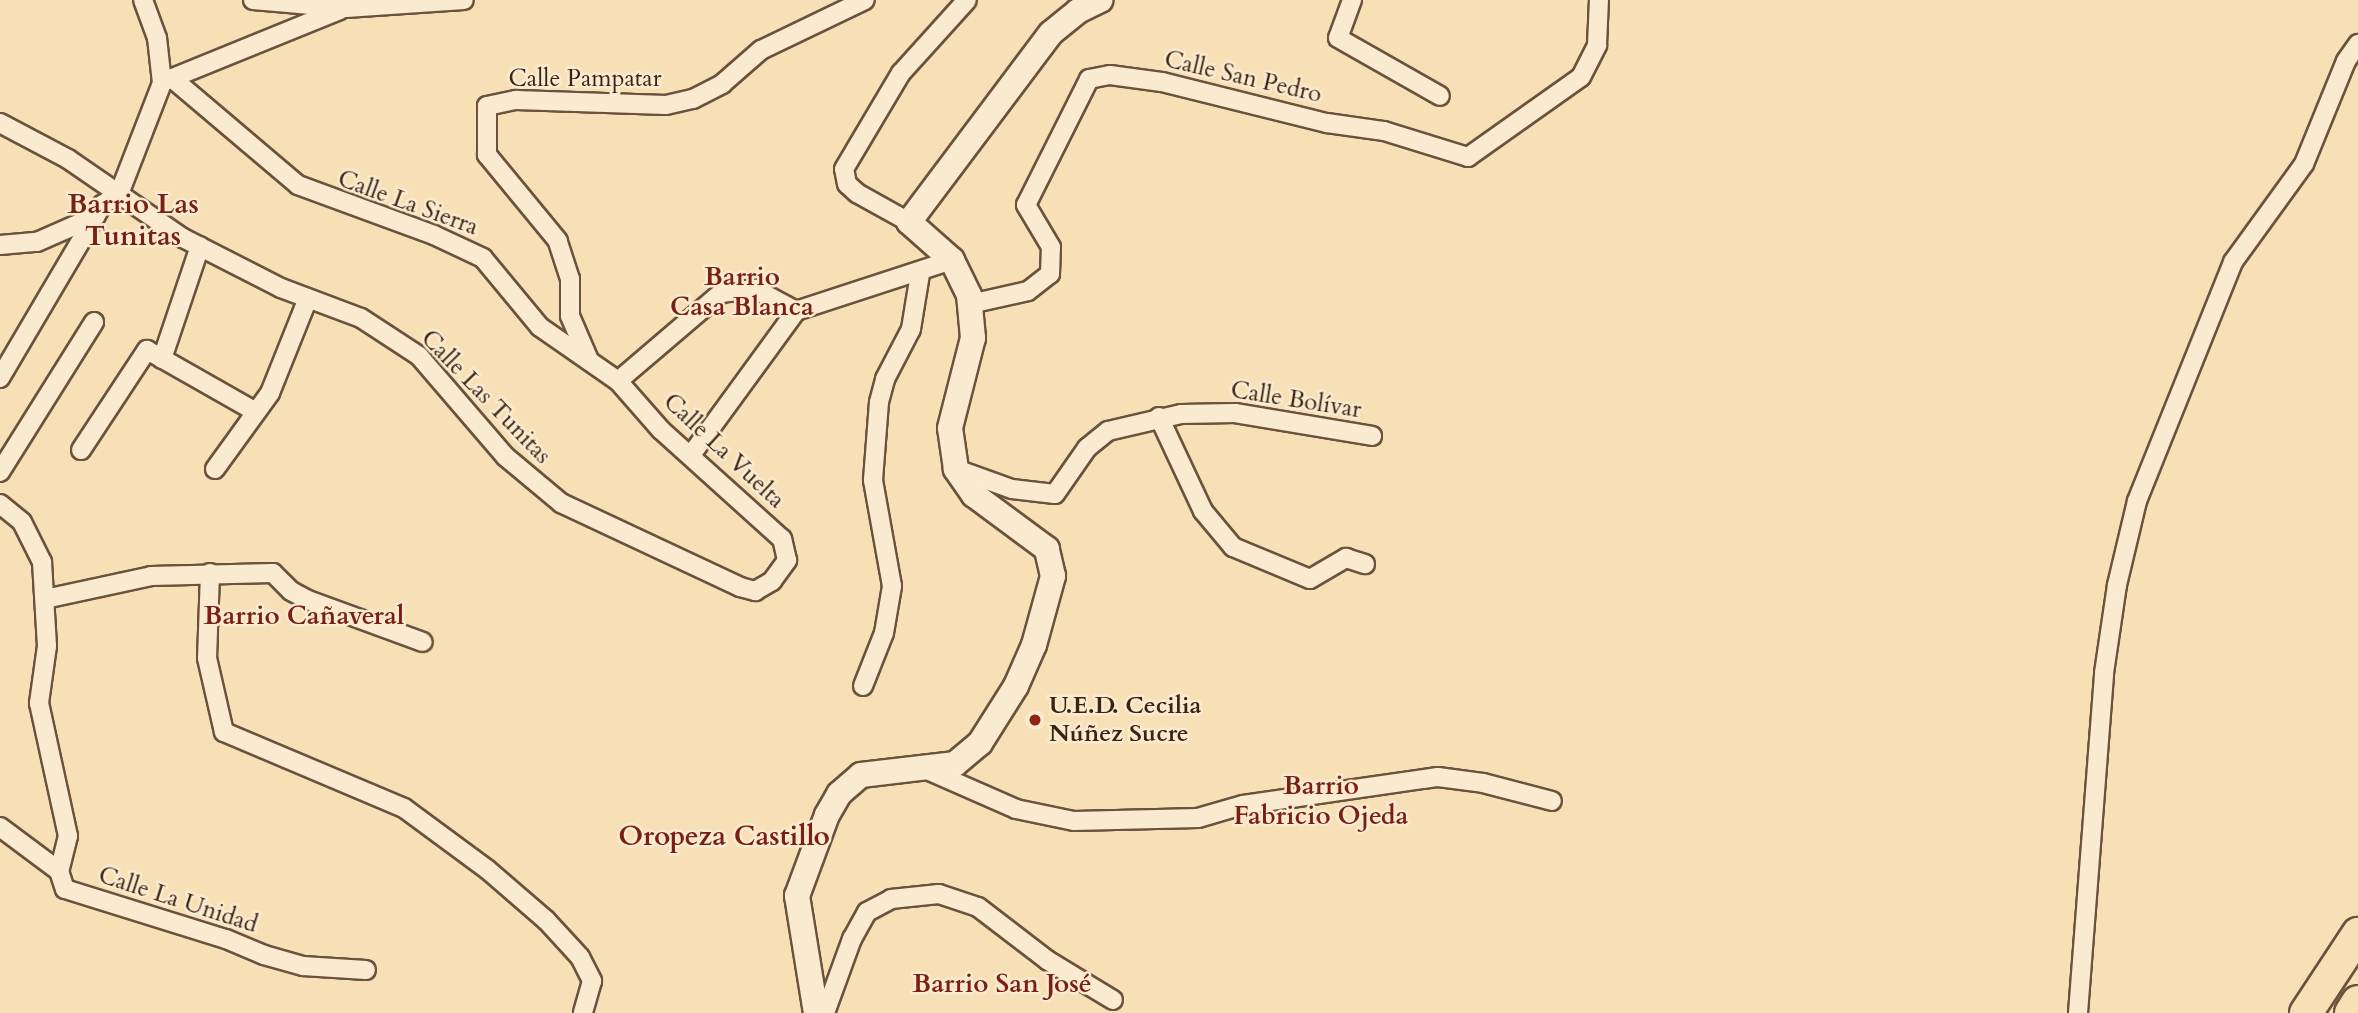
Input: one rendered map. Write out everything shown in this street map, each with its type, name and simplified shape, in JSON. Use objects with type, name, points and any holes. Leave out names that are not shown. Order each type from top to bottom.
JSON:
[{"type":"highway","points":[[2306,1013],[2358,934]]},
{"type":"highway","points":[[2351,1013],[2358,1002]]},
{"type":"street","points":[[0,378],[96,216],[119,194],[167,81],[158,38],[143,0]]},
{"type":"street","points":[[253,0],[346,8],[464,0]]},
{"type":"street","name":"Calle Pampatar","points":[[590,360],[570,316],[570,279],[558,240],[487,155],[487,106],[516,100],[666,105],[692,99],[723,84],[761,50],[865,0]]},
{"type":"street","points":[[816,1013],[797,896],[817,834],[839,794],[861,775],[955,764],[995,723],[1034,645],[1053,576],[1047,549],[974,495],[956,469],[950,428],[973,338],[970,304],[960,270],[909,222],[857,193],[847,184],[844,169],[901,73],[967,0]]},
{"type":"street","points":[[909,222],[1051,33],[1078,11],[1101,0]]},
{"type":"street","points":[[1352,0],[1338,38],[1440,96]]},
{"type":"street","name":"Calle San Pedro","points":[[970,304],[1028,291],[1050,274],[1051,247],[1026,205],[1089,79],[1110,75],[1162,82],[1328,123],[1384,131],[1468,157],[1581,76],[1597,45],[1599,0]]},
{"type":"street","points":[[167,81],[346,8]]},
{"type":"street","points":[[2078,1013],[2104,673],[2117,585],[2137,501],[2233,262],[2304,164],[2346,61],[2358,44]]},
{"type":"street","name":"Calle La Sierra","points":[[167,81],[298,185],[434,235],[483,258],[540,327],[618,382]]},
{"type":"street","name":"Calle Las Tunitas","points":[[0,123],[68,159],[200,246],[308,298],[360,318],[419,356],[523,475],[583,516],[755,591],[765,589],[787,560]]},
{"type":"street","points":[[0,245],[37,242],[96,216]]},
{"type":"street","points":[[162,359],[200,246]]},
{"type":"street","points":[[691,455],[796,312],[920,274],[952,260]]},
{"type":"street","points":[[863,686],[884,633],[892,586],[873,480],[879,402],[885,379],[911,329],[920,274]]},
{"type":"street","points":[[618,382],[721,293],[755,289],[796,312]]},
{"type":"street","points":[[215,468],[256,412],[284,366],[308,298]]},
{"type":"street","points":[[0,472],[94,322]]},
{"type":"street","points":[[81,450],[147,350],[256,412]]},
{"type":"street","name":"Calle La Vuelta","points":[[618,382],[661,430],[782,539],[787,560]]},
{"type":"street","name":"Calle Bolívar","points":[[956,469],[1012,489],[1055,494],[1097,437],[1159,417],[1235,413],[1372,436]]},
{"type":"street","points":[[1159,417],[1203,511],[1233,547],[1310,579],[1346,558],[1365,564]]},
{"type":"street","points":[[0,504],[22,522],[36,543],[45,599],[47,646],[39,704],[68,836],[59,871]]},
{"type":"street","points":[[45,599],[105,582],[210,573],[273,573],[291,592],[308,600],[423,642]]},
{"type":"street","points":[[210,573],[207,658],[224,732],[404,808],[488,870],[580,957],[592,981],[583,1013]]},
{"type":"street","points":[[925,769],[1016,808],[1074,821],[1198,818],[1243,805],[1438,777],[1483,783],[1552,801]]},
{"type":"street","name":"Calle La Unidad","points":[[0,827],[59,871],[65,889],[303,966],[366,970]]},
{"type":"street","points":[[825,1013],[852,939],[867,912],[891,899],[939,894],[978,907],[1047,960],[1113,1000]]},
{"type":"place","name":"U.E.D. Cecilia Núñez Sucre","points":[[1035,720]]},
{"type":"district","name":"Barrio Las Tunitas","points":[[133,220]]},
{"type":"district","name":"Barrio Casa Blanca","points":[[742,292]]},
{"type":"district","name":"Barrio Cañaveral","points":[[304,616]]},
{"type":"district","name":"Barrio Fabricio Ojeda","points":[[1321,801]]},
{"type":"district","name":"Oropeza Castillo","points":[[724,836]]},
{"type":"district","name":"Barrio San José","points":[[1002,984]]}]
